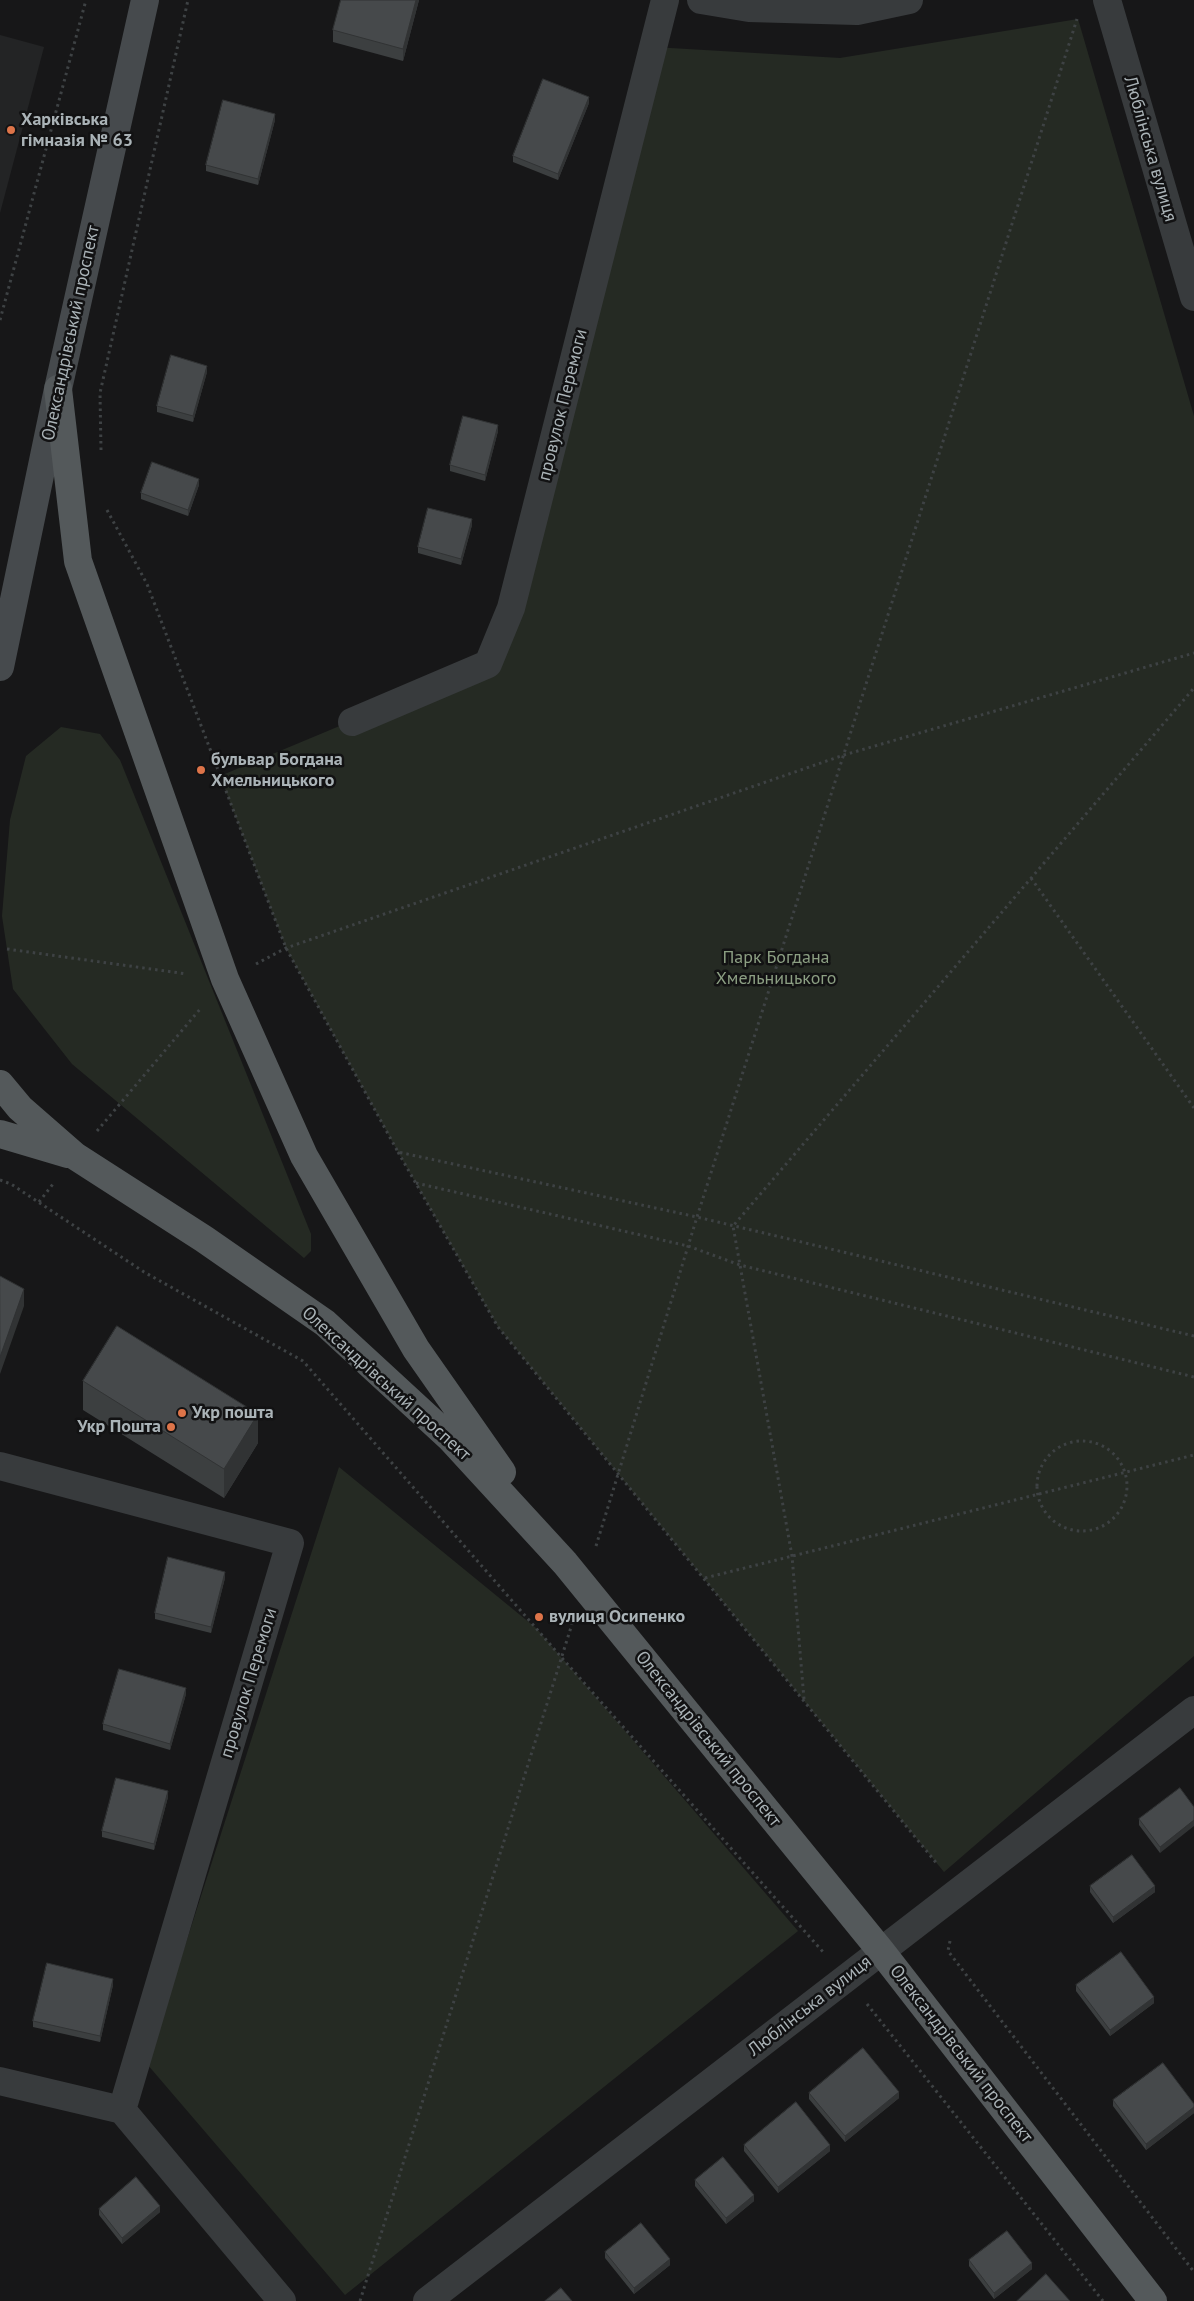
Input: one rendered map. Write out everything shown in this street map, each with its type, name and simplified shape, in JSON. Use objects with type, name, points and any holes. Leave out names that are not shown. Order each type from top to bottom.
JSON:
[{"type":"main road","name":"Олександрівський проспект","points":[[0,667],[58,390],[145,0]]},
{"type":"main road","points":[[58,390],[78,561],[225,979],[304,1156],[416,1349],[566,1564]]},
{"type":"main road","name":"Олександрівський проспект","points":[[0,1084],[20,1108],[75,1156],[204,1238],[325,1323],[451,1438],[566,1564],[881,1951],[1152,2301]]},
{"type":"main road","name":"Олександрівський проспект","points":[[0,1134],[75,1156]]},
{"type":"street","name":"провулок Перемоги","points":[[352,722],[488,664],[511,608],[665,0]]},
{"type":"street","points":[[701,0],[748,8],[857,11],[909,0]]},
{"type":"street","name":"Люблінська вулиця","points":[[1106,0],[1194,297]]},
{"type":"street","name":"провулок Перемоги","points":[[0,1466],[290,1543],[122,2110]]},
{"type":"street","name":"Люблінська вулиця","points":[[426,2301],[1194,1710]]},
{"type":"street","points":[[0,2081],[122,2110],[282,2301]]},
{"type":"path","points":[[0,320],[86,0]]},
{"type":"path","points":[[101,452],[100,393],[188,0]]},
{"type":"path","points":[[360,2301],[562,1658],[697,1217],[1078,19]]},
{"type":"path","points":[[106,509],[147,584],[286,948],[398,1152],[498,1327],[618,1471],[959,1891],[948,1951],[1194,2272]]},
{"type":"path","points":[[75,1156],[121,1105],[225,979],[286,948],[844,755],[1194,653]]},
{"type":"path","points":[[733,1226],[1194,688]]},
{"type":"path","points":[[1031,878],[1194,1108]]},
{"type":"path","points":[[7,949],[225,979]]},
{"type":"path","points":[[398,1152],[697,1217],[1194,1336]]},
{"type":"path","points":[[0,1180],[11,1184],[144,1272],[303,1361],[562,1658]]},
{"type":"path","points":[[416,1183],[688,1246],[740,1265],[1194,1377]]},
{"type":"path","points":[[733,1226],[792,1556],[804,1700]]},
{"type":"path","points":[[1077,1441],[1091,1442],[1106,1448],[1118,1458],[1126,1482],[1126,1497],[1112,1520],[1087,1531],[1068,1529],[1054,1522],[1043,1511],[1037,1494],[1038,1475],[1044,1461],[1062,1445],[1077,1441]]},
{"type":"path","points":[[705,1578],[1194,1455]]},
{"type":"shaded area","name":"Харківська гімназія № 63","points":[[0,35],[44,47],[0,213]]},
{"type":"green space","name":"Парк Богдана Хмельницького","points":[[1078,19],[1194,416],[1194,1656],[944,1872],[498,1327],[398,1152],[286,948],[220,776],[488,664],[653,47],[840,58]]},
{"type":"green space","points":[[61,727],[100,734],[120,760],[311,1234],[311,1251],[304,1258],[72,1064],[13,989],[2,916],[10,820],[26,756]]},
{"type":"green space","points":[[339,1467],[536,1628],[798,1931],[345,2295],[147,2064]]},
{"type":"building","points":[[341,0],[416,0],[403,49],[333,30]]},
{"type":"building","points":[[543,79],[589,97],[558,174],[513,156]]},
{"type":"building","points":[[223,100],[275,114],[258,179],[206,165]]},
{"type":"building","points":[[171,355],[207,366],[193,416],[157,406]]},
{"type":"building","points":[[463,416],[498,425],[485,475],[450,465]]},
{"type":"building","points":[[152,462],[199,479],[188,510],[141,493]]},
{"type":"building","points":[[428,508],[472,519],[461,559],[418,547]]},
{"type":"building","points":[[0,1276],[24,1289],[0,1357]]},
{"type":"building","points":[[117,1326],[258,1414],[224,1469],[83,1381]]},
{"type":"building","points":[[168,1557],[225,1572],[211,1627],[155,1613]]},
{"type":"building","points":[[119,1669],[186,1688],[170,1744],[103,1724]]},
{"type":"building","points":[[116,1778],[168,1791],[154,1844],[102,1831]]},
{"type":"building","points":[[1180,1788],[1194,1807],[1194,1820],[1160,1847],[1139,1819]]},
{"type":"building","points":[[1132,1855],[1155,1886],[1113,1917],[1090,1886]]},
{"type":"building","points":[[1121,1952],[1154,1997],[1110,2030],[1076,1985]]},
{"type":"building","points":[[47,1963],[113,1979],[100,2036],[33,2021]]},
{"type":"building","points":[[863,2048],[899,2092],[845,2136],[809,2093]]},
{"type":"building","points":[[1163,2063],[1194,2104],[1194,2107],[1146,2144],[1113,2100]]},
{"type":"building","points":[[796,2102],[830,2145],[778,2187],[744,2145]]},
{"type":"building","points":[[723,2157],[754,2195],[726,2218],[695,2180]]},
{"type":"building","points":[[136,2177],[160,2206],[122,2238],[99,2209]]},
{"type":"building","points":[[641,2223],[670,2259],[634,2288],[605,2252]]},
{"type":"building","points":[[1007,2231],[1032,2263],[994,2293],[969,2260]]},
{"type":"building","points":[[1046,2274],[1070,2301],[1017,2301]]},
{"type":"building","points":[[561,2288],[572,2301],[545,2301]]},
{"type":"place","name":"Харківська гімназія № 63","points":[[11,130]]},
{"type":"place","name":"бульвар Богдана Хмельницького","points":[[201,770]]},
{"type":"place","name":"Укр пошта","points":[[182,1413]]},
{"type":"place","name":"Укр Пошта","points":[[171,1427]]},
{"type":"place","name":"вулиця Осипенко","points":[[539,1617]]}]
